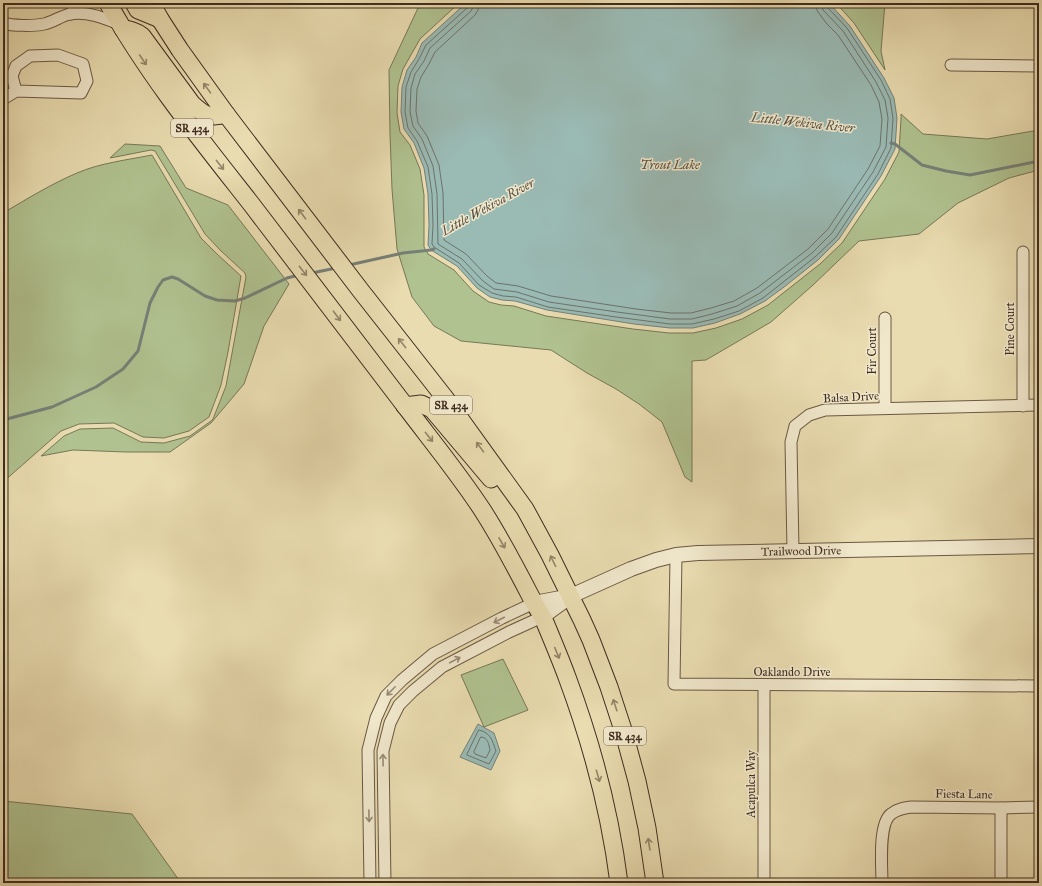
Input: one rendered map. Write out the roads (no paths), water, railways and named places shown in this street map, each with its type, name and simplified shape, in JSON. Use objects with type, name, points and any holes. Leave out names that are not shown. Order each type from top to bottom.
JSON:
[{"type":"main road","name":"SR 434","points":[[108,3],[121,27],[168,96],[446,458],[482,510],[501,541],[538,610],[566,675],[589,741],[602,787],[619,883]]},
{"type":"main road","points":[[134,3],[138,10],[160,19]]},
{"type":"main road","name":"SR 434","points":[[151,3],[180,50],[226,114],[361,291],[446,398],[525,509],[550,555],[591,640],[609,687],[624,733],[637,781],[647,828],[655,883]]},
{"type":"main road","points":[[121,27],[137,32],[142,36],[192,104],[202,113],[214,117],[226,114]]},
{"type":"main road","points":[[405,406],[421,404],[432,409],[499,489],[525,509]]},
{"type":"street","points":[[71,14],[78,3]]},
{"type":"street","points":[[3,23],[10,25],[44,24],[71,14],[84,14],[100,16],[121,27]]},
{"type":"street","points":[[3,99],[16,92],[81,93],[87,82],[83,64],[58,55],[30,56],[16,66],[12,76],[16,92]]},
{"type":"street","points":[[951,65],[1039,66]]},
{"type":"street","name":"Pine Court","points":[[1023,252],[1023,406]]},
{"type":"street","name":"Fir Court","points":[[885,318],[885,408]]},
{"type":"street","name":"Balsa Drive","points":[[793,551],[791,442],[795,426],[809,415],[825,410],[1039,405]]},
{"type":"street","name":"Trailwood Drive","points":[[538,610],[631,569],[676,555],[698,553],[1039,546]]},
{"type":"street","name":"Oaklando Drive","points":[[676,555],[674,684],[1039,686]]},
{"type":"street","points":[[370,883],[368,750],[376,718],[386,696],[402,680],[433,654],[502,618],[538,610]]},
{"type":"street","points":[[385,883],[383,752],[390,723],[399,705],[413,691],[442,667],[510,632],[538,610]]},
{"type":"street","name":"Acapulca Way","points":[[764,685],[764,883]]},
{"type":"street","name":"Fiesta Lane","points":[[882,883],[882,838],[885,822],[890,814],[900,809],[911,807],[1039,807]]},
{"type":"street","points":[[1001,808],[1001,883]]},
{"type":"water","name":"Trout Lake","points":[[466,3],[829,3],[850,26],[884,78],[894,98],[897,118],[895,149],[881,176],[839,239],[818,260],[784,287],[765,301],[740,314],[715,323],[693,328],[670,328],[634,324],[547,310],[515,301],[490,297],[477,288],[457,266],[431,250],[428,245],[428,194],[424,168],[414,143],[404,129],[401,112],[402,87],[407,70],[416,57],[422,43]]},
{"type":"water","points":[[478,724],[494,733],[500,751],[491,770],[460,757]]},
{"type":"waterway","name":"Little Wekiva River","points":[[891,143],[895,144],[922,165],[970,175],[1039,161]]},
{"type":"waterway","name":"Little Wekiva River","points":[[349,265],[403,253],[434,249]]},
{"type":"waterway","name":"Little Wekiva River","points":[[312,273],[336,268]]},
{"type":"waterway","name":"Little Wekiva River","points":[[3,420],[52,407],[96,387],[123,369],[138,351],[150,303],[163,280],[172,277],[178,279],[205,296],[217,300],[235,301],[245,298],[287,278],[299,275]]}]
